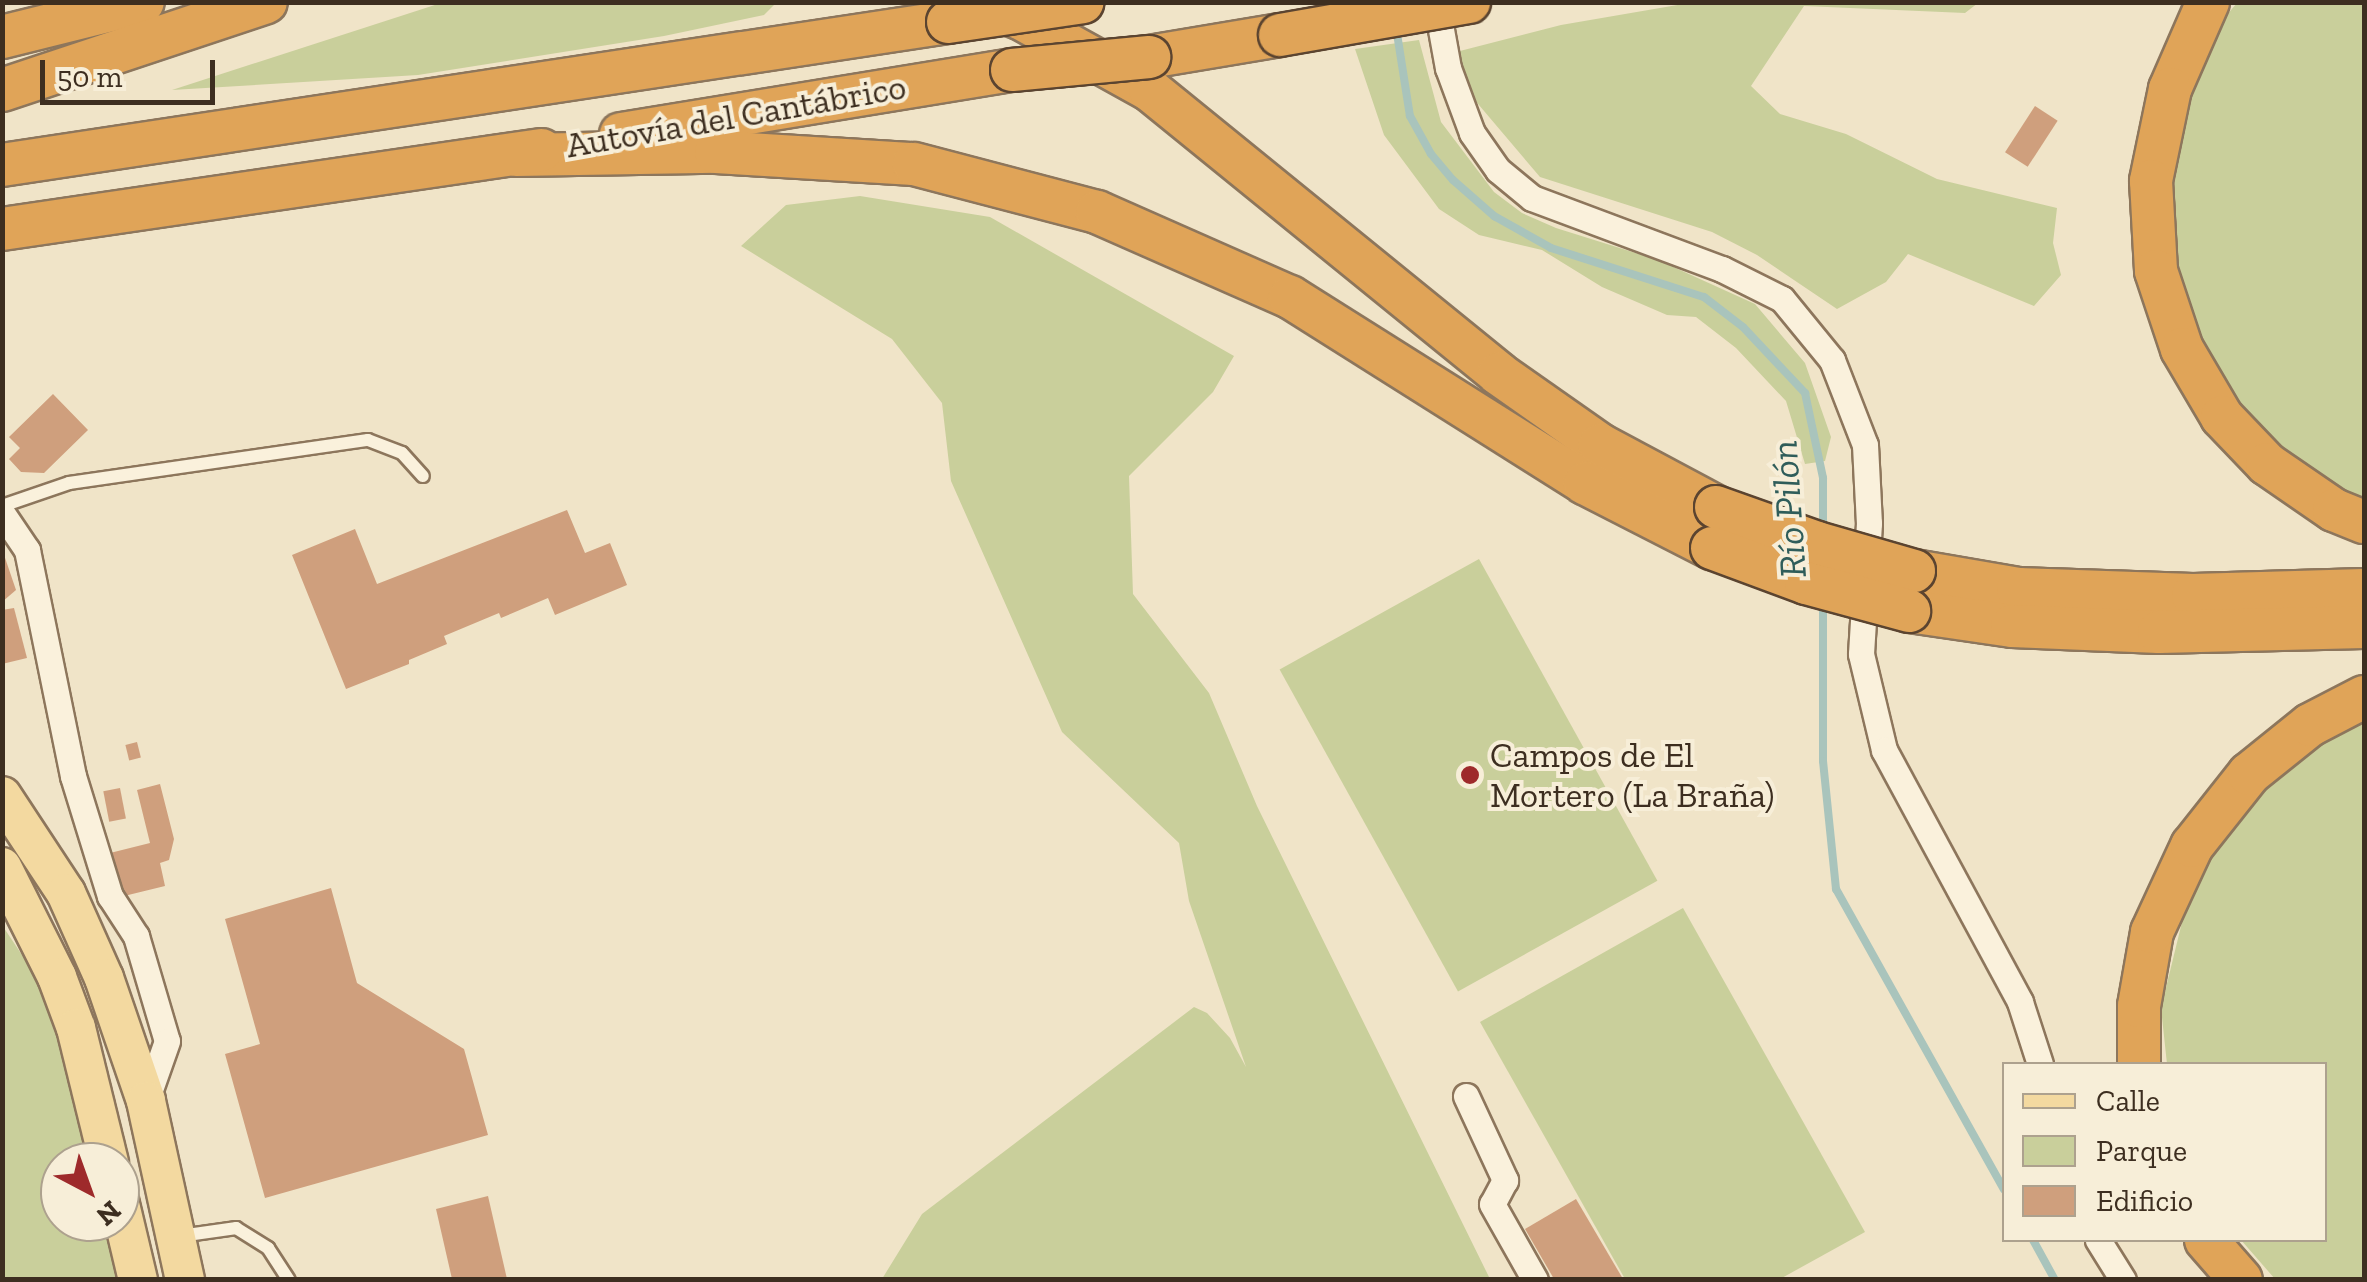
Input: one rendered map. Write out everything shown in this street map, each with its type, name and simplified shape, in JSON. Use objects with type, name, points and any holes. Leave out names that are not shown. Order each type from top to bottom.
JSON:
[{"type":"highway","points":[[2,37],[143,2]]},
{"type":"highway","points":[[2,90],[266,2]]},
{"type":"highway","name":"Autovía del Cantábrico","points":[[2,166],[964,12],[1084,2]]},
{"type":"highway","name":"Autovía del Cantábrico","points":[[2,229],[516,155],[712,116],[1012,70],[1149,57],[1469,2]]},
{"type":"highway","points":[[2208,2],[2170,89],[2151,182],[2156,270],[2182,349],[2222,417],[2268,464],[2334,510],[2364,522]]},
{"type":"highway","points":[[964,12],[1020,18],[1150,90],[1500,374],[1714,528]]},
{"type":"highway","points":[[516,155],[716,152],[914,164],[1097,212],[1290,296],[1585,483],[1714,528],[1817,544],[1911,591],[2012,626],[2159,632],[2364,627]]},
{"type":"highway","points":[[1911,591],[2018,589],[2193,595],[2364,590]]},
{"type":"highway","points":[[2139,1062],[2139,1006],[2152,932],[2192,846],[2249,774],[2310,725],[2364,697]]},
{"type":"highway","points":[[2208,1242],[2241,1280]]},
{"type":"main road","points":[[2,796],[66,893],[104,978],[146,1101],[186,1280]]},
{"type":"main road","points":[[2,867],[57,977],[76,1028],[105,1142]]},
{"type":"main road","points":[[129,1242],[138,1280]]},
{"type":"street","points":[[1436,2],[1448,68],[1472,133],[1498,170],[1532,198],[1626,237],[1722,269],[1782,299],[1832,360],[1865,445],[1869,523],[1861,654],[1884,750],[2020,1002],[2039,1062]]},
{"type":"street","points":[[2,510],[27,550],[73,776],[110,896],[136,936],[167,1041],[146,1101]]},
{"type":"street","points":[[1466,1096],[1505,1180],[1492,1204],[1535,1280]]},
{"type":"street","points":[[2099,1242],[2123,1280]]},
{"type":"lane","points":[[2,510],[69,483],[368,440],[402,453],[423,476]]},
{"type":"lane","points":[[176,1236],[236,1228],[268,1248],[289,1280]]},
{"type":"green space","points":[[776,2],[764,15],[664,36],[418,75],[172,90],[441,3]]},
{"type":"green space","points":[[1689,3],[1978,3],[1965,13],[1804,6],[1751,86],[1780,114],[1846,134],[1937,179],[2057,208],[2053,243],[2061,275],[2034,306],[1908,254],[1886,282],[1837,309],[1757,255],[1712,232],[1540,177],[1473,98],[1456,52],[1561,25]]},
{"type":"green space","points":[[2237,3],[2364,3],[2364,504],[2277,447],[2219,381],[2176,293],[2162,205],[2177,116],[2214,30]]},
{"type":"green space","points":[[1419,40],[1441,122],[1494,192],[1522,213],[1556,228],[1658,260],[1755,304],[1805,363],[1831,437],[1825,461],[1805,464],[1786,401],[1736,348],[1696,317],[1667,315],[1602,287],[1542,250],[1479,235],[1439,209],[1384,135],[1355,49]]},
{"type":"green space","points":[[860,196],[990,217],[1234,356],[1213,392],[1129,476],[1133,594],[1209,693],[1257,806],[1490,1279],[882,1279],[922,1214],[1194,1007],[1207,1013],[1230,1038],[1246,1067],[1189,901],[1179,843],[1062,732],[951,481],[942,403],[892,339],[741,246],[786,205]]},
{"type":"green space","name":"Campos de El Mortero (La Braña)","points":[[1479,559],[1657,881],[1458,991],[1280,670]]},
{"type":"green space","points":[[2364,717],[2364,1279],[2275,1279],[2243,1242],[2327,1242],[2327,1062],[2167,1062],[2161,1008],[2183,918],[2216,845],[2284,765]]},
{"type":"green space","name":"Campos de El Mortero (La Braña)","points":[[1683,908],[1865,1232],[1780,1279],[1625,1279],[1480,1022]]},
{"type":"green space","points":[[2,925],[32,970],[59,1040],[87,1142],[40,1142],[40,1242],[112,1242],[121,1279],[3,1279]]},
{"type":"building","points":[[2035,106],[2058,121],[2028,167],[2005,152]]},
{"type":"building","points":[[53,394],[88,430],[44,473],[21,472],[9,459],[20,448],[9,437]]},
{"type":"building","points":[[567,510],[585,553],[610,543],[627,585],[555,615],[548,598],[501,618],[499,613],[444,636],[447,644],[409,660],[409,664],[346,689],[292,555],[355,529],[377,584]]},
{"type":"building","points":[[2,549],[16,590],[2,602]]},
{"type":"building","points":[[14,608],[27,658],[2,664],[2,610]]},
{"type":"building","points":[[137,742],[141,758],[129,760],[125,745]]},
{"type":"building","points":[[160,784],[174,839],[169,860],[160,863],[165,886],[120,897],[110,853],[150,843],[137,790]]},
{"type":"building","points":[[120,788],[126,818],[109,822],[103,791]]},
{"type":"building","points":[[331,888],[357,983],[464,1049],[488,1135],[265,1198],[225,1054],[260,1044],[225,919]]},
{"type":"building","points":[[488,1196],[507,1279],[452,1279],[436,1209]]},
{"type":"building","points":[[1576,1199],[1623,1279],[1554,1279],[1525,1229]]},
{"type":"waterway","name":"Río Pilón","points":[[1396,27],[1410,116],[1431,154],[1453,180],[1494,216],[1551,248],[1704,297],[1743,327],[1805,393],[1823,478],[1823,529]]},
{"type":"waterway","name":"Río Pilón","points":[[1823,603],[1823,761],[1836,889],[2002,1185]]},
{"type":"waterway","name":"Río Pilón","points":[[2034,1242],[2055,1280]]},
{"type":"place","name":"Campos de El Mortero (La Braña)","points":[[1470,775]]}]
